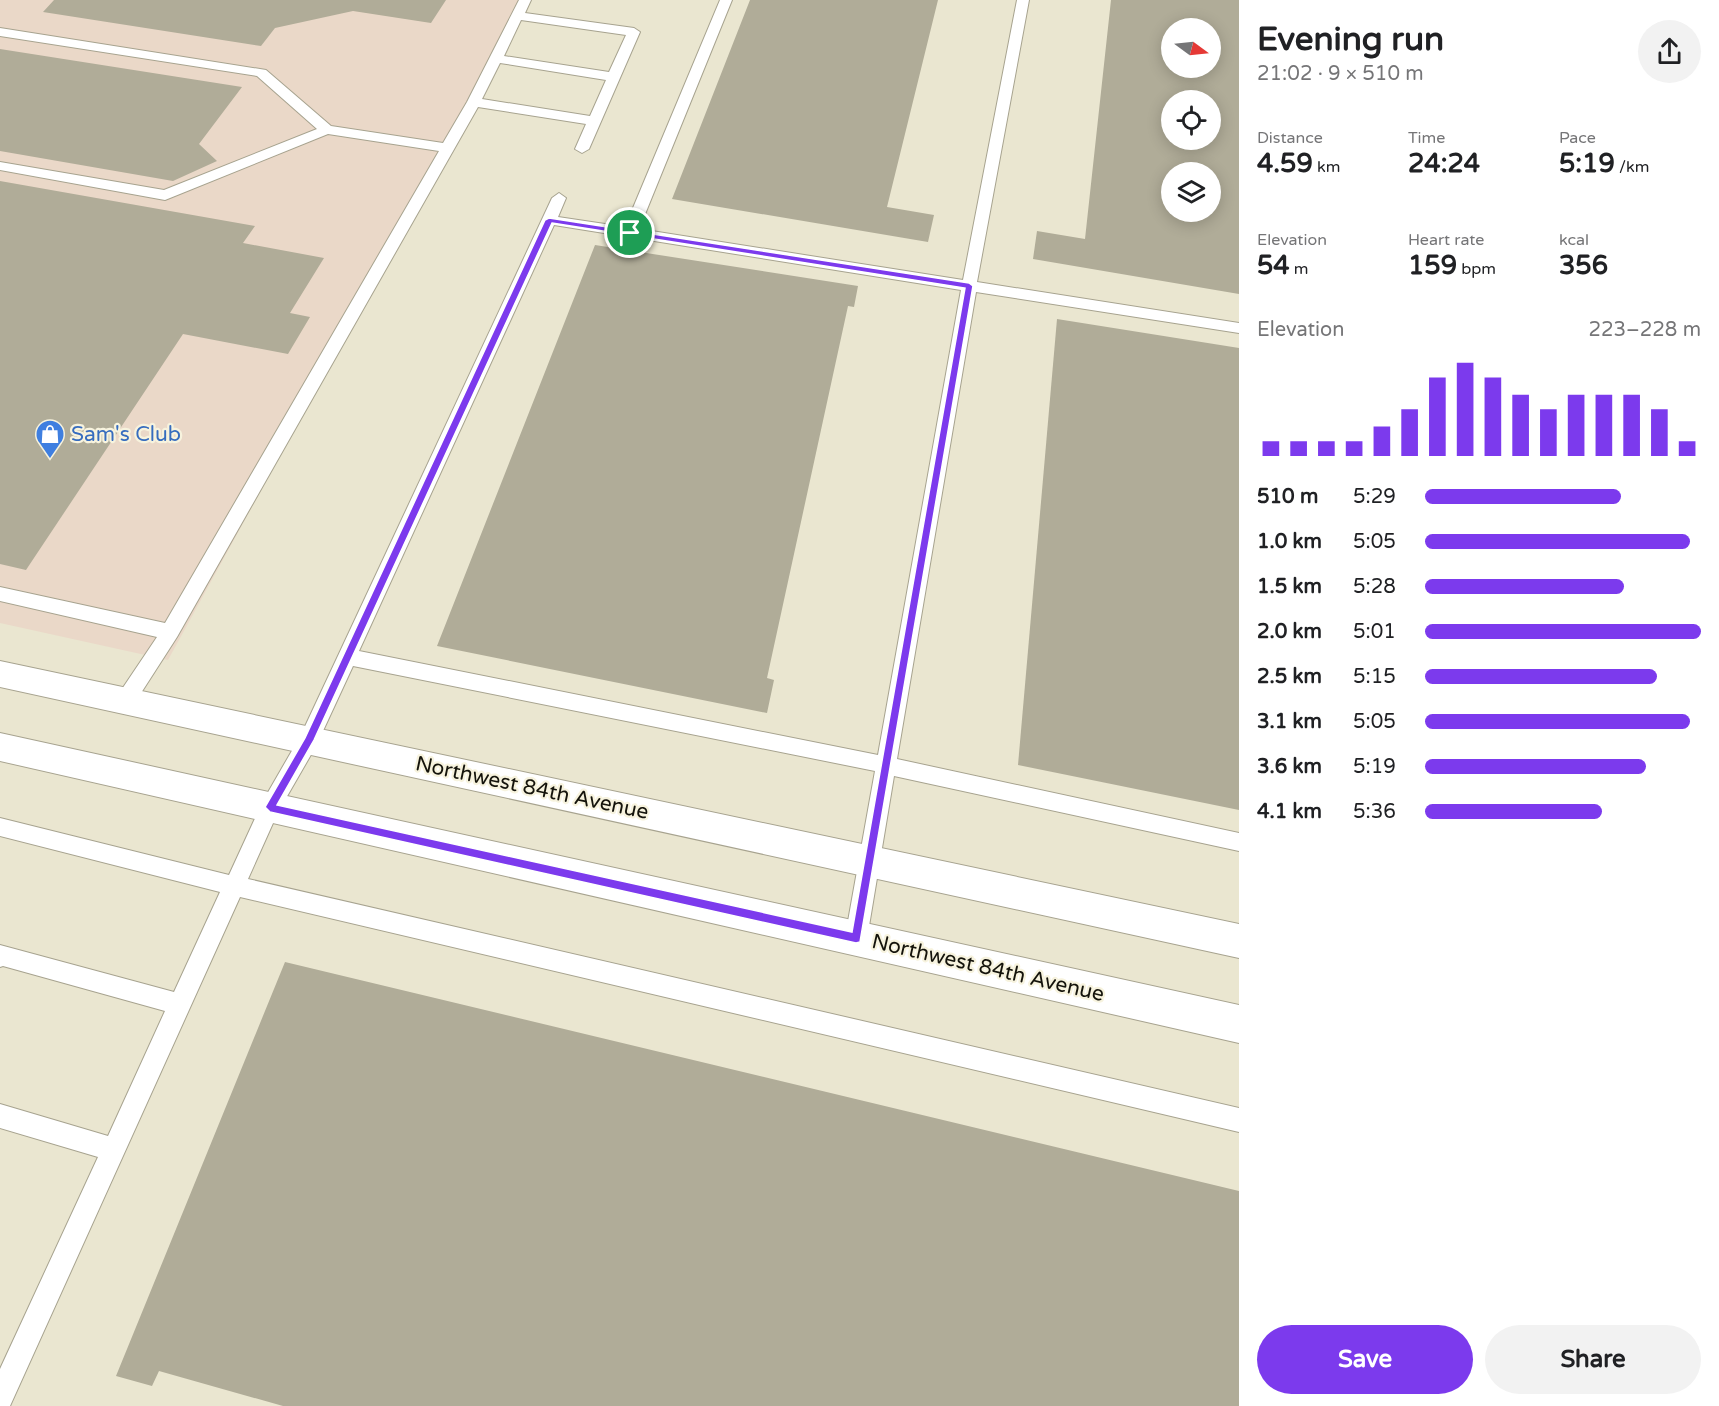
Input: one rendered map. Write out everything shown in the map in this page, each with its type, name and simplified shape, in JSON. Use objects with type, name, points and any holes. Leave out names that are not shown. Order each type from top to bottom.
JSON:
[{"type":"street","name":"Northwest 84th Avenue","points":[[0,674],[1239,941]]},
{"type":"street","name":"Northwest 84th Avenue","points":[[0,747],[1239,1024]]},
{"type":"lane","points":[[125,701],[170,632],[474,102],[498,59],[525,0]]},
{"type":"lane","points":[[630,233],[726,0]]},
{"type":"lane","points":[[856,938],[969,286],[1023,0]]},
{"type":"lane","points":[[517,16],[634,32],[582,149]]},
{"type":"lane","points":[[0,32],[261,73],[327,130]]},
{"type":"lane","points":[[498,59],[614,77]]},
{"type":"lane","points":[[474,102],[594,121]]},
{"type":"lane","points":[[0,166],[165,195],[327,130],[446,148]]},
{"type":"lane","points":[[0,1399],[112,1149],[270,807],[309,740],[558,198]]},
{"type":"lane","points":[[549,220],[1239,328]]},
{"type":"lane","points":[[0,594],[170,632]]},
{"type":"lane","points":[[348,657],[886,765],[1239,842]]},
{"type":"lane","points":[[0,827],[234,887],[986,1058],[1239,1120]]},
{"type":"lane","points":[[0,957],[1,955],[179,1004]]},
{"type":"lane","points":[[0,1116],[112,1149]]},
{"type":"shaded area","points":[[0,0],[530,0],[168,660],[0,623]]},
{"type":"building","points":[[54,0],[446,0],[431,23],[353,11],[275,28],[261,46],[43,12]]},
{"type":"building","points":[[750,0],[938,0],[887,207],[934,215],[928,242],[672,199]]},
{"type":"building","points":[[1111,0],[1239,0],[1239,294],[1033,259],[1037,231],[1085,239]]},
{"type":"building","points":[[0,49],[242,87],[199,144],[217,161],[173,181],[0,151]]},
{"type":"building","name":"Sam's Club","points":[[0,181],[255,226],[243,243],[324,258],[290,313],[310,317],[288,354],[183,334],[26,570],[0,564]]},
{"type":"building","points":[[595,245],[858,286],[854,307],[848,306],[767,678],[774,680],[767,713],[437,646]]},
{"type":"building","points":[[1057,319],[1239,348],[1239,810],[1018,765]]},
{"type":"building","points":[[285,962],[1239,1191],[1239,1406],[283,1406],[159,1371],[152,1386],[116,1376]]},
{"type":"place","name":"Sam's Club","points":[[50,460]]},
{"type":"route","points":[[549,220],[630,233],[969,286],[856,938],[270,807],[309,740],[549,220]]}]
